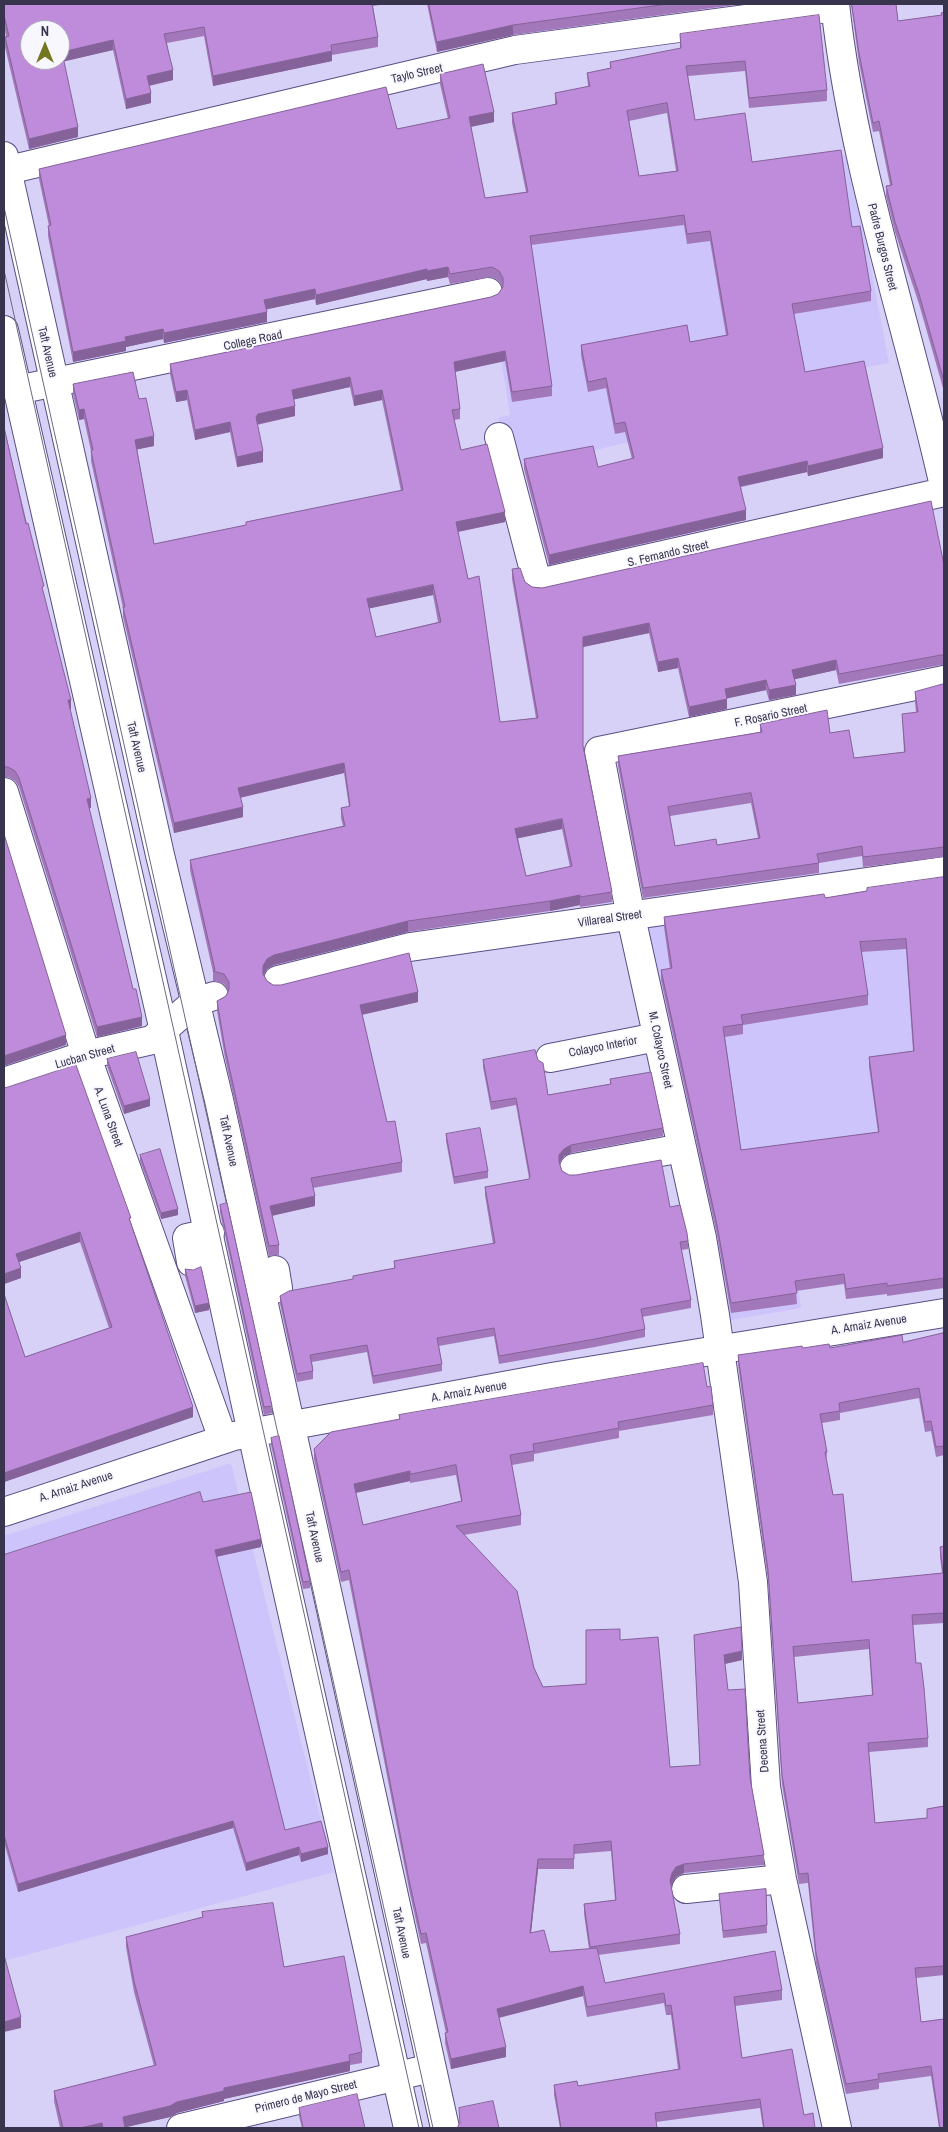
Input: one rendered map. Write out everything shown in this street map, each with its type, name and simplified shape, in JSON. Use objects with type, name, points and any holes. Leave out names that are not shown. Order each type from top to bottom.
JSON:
[{"type":"street","name":"Taylo Street","points":[[5,166],[515,50],[835,5]]},
{"type":"street","name":"Padre Burgos Street","points":[[835,5],[850,105],[877,232],[925,399],[944,486]]},
{"type":"street","name":"Taft Avenue","points":[[5,166],[54,383],[204,999],[268,1281],[291,1425],[445,2128]]},
{"type":"street","name":"College Road","points":[[17,390],[488,292]]},
{"type":"street","points":[[4,330],[210,1233],[252,1433],[408,2128]]},
{"type":"street","name":"S. Fernando Street","points":[[499,437],[537,582],[540,583],[944,492]]},
{"type":"street","name":"F. Rosario Street","points":[[598,751],[944,680]]},
{"type":"street","name":"M. Colayco Street","points":[[598,751],[631,917],[702,1238],[721,1348]]},
{"type":"street","name":"A. Luna Street","points":[[4,792],[86,1055],[223,1439]]},
{"type":"street","name":"Villareal Street","points":[[278,980],[410,947],[944,871]]},
{"type":"street","points":[[164,1031],[204,999]]},
{"type":"street","name":"Lucban Street","points":[[4,1082],[86,1055],[152,1040],[164,1031]]},
{"type":"street","name":"Colayco Interior","points":[[550,1058],[657,1037]]},
{"type":"street","points":[[574,1168],[682,1148]]},
{"type":"street","points":[[191,1262],[187,1238],[210,1233]]},
{"type":"street","name":"A. Arnaiz Avenue","points":[[4,1512],[223,1439],[291,1425],[721,1348],[944,1313]]},
{"type":"street","name":"Decena Street","points":[[721,1348],[752,1582],[766,1786],[782,1879],[838,2128]]},
{"type":"street","points":[[686,1889],[782,1879]]},
{"type":"street","name":"Primero de Mayo Street","points":[[181,2128],[431,2068]]},
{"type":"shaded area","points":[[849,154],[889,363],[710,398],[714,422],[511,470],[498,418],[510,415],[476,206]]},
{"type":"shaded area","points":[[944,878],[924,1209],[790,1228],[801,1308],[725,1321],[640,923]]},
{"type":"shaded area","points":[[231,1463],[334,1872],[4,1961],[4,1536]]},
{"type":"building","points":[[4,4],[372,4],[378,37],[331,45],[332,51],[213,76],[204,27],[164,34],[173,70],[147,76],[151,93],[126,99],[113,40],[70,50],[70,20],[20,20],[20,70],[66,70],[78,127],[29,139],[5,37],[9,36],[4,15]]},
{"type":"building","points":[[429,4],[668,4],[513,25],[437,42]]},
{"type":"building","points":[[852,4],[896,4],[898,21],[942,15],[941,13],[944,12],[944,378],[895,222],[886,186],[892,185],[879,121],[873,123],[859,53]]},
{"type":"building","points":[[819,15],[827,90],[749,98],[745,61],[686,66],[695,120],[745,113],[752,162],[841,150],[852,227],[860,226],[871,291],[792,304],[805,372],[864,361],[883,448],[808,466],[807,461],[738,477],[746,510],[549,555],[524,459],[593,446],[598,467],[634,458],[625,422],[615,424],[606,378],[588,382],[581,345],[687,325],[690,342],[728,335],[710,231],[687,234],[684,215],[530,236],[552,386],[512,392],[505,351],[454,362],[460,409],[452,410],[461,450],[487,444],[505,512],[456,522],[468,579],[479,576],[500,722],[538,718],[512,569],[520,568],[525,582],[532,587],[542,588],[931,501],[944,565],[944,655],[839,674],[836,660],[792,670],[796,685],[769,690],[766,680],[725,689],[727,699],[689,707],[678,658],[658,662],[649,623],[583,637],[583,746],[612,892],[580,897],[580,895],[408,921],[274,955],[267,959],[263,966],[263,974],[267,981],[273,985],[281,985],[409,953],[418,992],[360,1005],[387,1122],[395,1121],[402,1162],[311,1178],[315,1196],[270,1206],[279,1245],[269,1246],[225,1048],[217,1001],[226,996],[229,982],[224,974],[213,971],[215,970],[190,860],[345,826],[341,808],[350,806],[344,763],[238,788],[243,807],[174,823],[123,607],[125,607],[91,451],[93,450],[84,409],[79,410],[73,384],[133,372],[139,399],[146,398],[154,436],[135,440],[154,544],[246,525],[246,522],[403,490],[382,390],[354,396],[350,377],[292,390],[295,406],[258,414],[256,417],[263,451],[237,457],[230,422],[195,430],[187,390],[176,392],[170,364],[491,297],[498,294],[503,287],[503,278],[499,271],[492,267],[450,274],[448,267],[427,271],[427,269],[316,295],[315,289],[264,300],[267,312],[164,333],[163,329],[125,337],[126,341],[73,352],[48,226],[51,225],[39,169],[386,87],[397,129],[450,118],[440,74],[483,64],[494,112],[469,117],[485,198],[528,192],[512,113],[557,104],[555,93],[590,86],[587,73],[611,68],[610,62],[681,48],[680,34]],"holes":[[[667,103],[678,171],[639,176],[627,111]],[[433,585],[441,622],[376,637],[367,599]],[[562,819],[572,866],[526,876],[515,829]]]},
{"type":"building","points":[[4,427],[26,524],[28,523],[44,586],[42,587],[71,700],[68,700],[91,798],[87,799],[133,989],[136,989],[142,1017],[97,1027],[19,778],[15,771],[4,767]]},
{"type":"building","points":[[944,684],[944,847],[863,857],[862,846],[817,854],[819,863],[643,888],[618,756],[762,732],[760,724],[827,710],[830,733],[849,730],[854,758],[905,752],[902,714],[918,712],[915,692]],"holes":[[[751,793],[760,838],[717,845],[716,839],[675,846],[668,807]]]},
{"type":"building","points":[[4,834],[66,1035],[4,1056]]},
{"type":"building","points":[[944,877],[944,1278],[887,1286],[887,1283],[846,1289],[844,1274],[795,1281],[797,1293],[731,1303],[717,1225],[661,970],[672,968],[664,917],[824,894],[825,898],[867,891],[867,888]],"holes":[[[906,939],[914,1051],[869,1057],[879,1132],[741,1150],[723,1027],[743,1024],[741,1015],[868,995],[860,942]]]},
{"type":"building","points":[[535,1050],[538,1060],[543,1063],[548,1095],[611,1084],[610,1079],[651,1072],[663,1128],[571,1145],[559,1155],[559,1162],[562,1171],[569,1175],[576,1175],[661,1160],[670,1207],[680,1205],[687,1233],[688,1241],[680,1242],[691,1300],[641,1309],[645,1329],[595,1339],[499,1356],[494,1328],[437,1338],[442,1364],[373,1376],[367,1345],[310,1355],[313,1371],[297,1374],[280,1296],[289,1291],[353,1279],[353,1276],[395,1268],[394,1261],[495,1243],[485,1187],[529,1179],[530,1176],[516,1098],[491,1102],[483,1060]]},
{"type":"building","points":[[136,1052],[150,1099],[124,1106],[107,1059]]},
{"type":"building","points":[[76,1065],[131,1218],[129,1218],[193,1407],[4,1473],[4,1294],[25,1357],[112,1327],[80,1232],[16,1254],[21,1268],[4,1274],[4,1088]]},
{"type":"building","points":[[480,1128],[488,1171],[454,1177],[446,1134]]},
{"type":"building","points":[[160,1149],[178,1209],[161,1213],[140,1155]]},
{"type":"building","points":[[227,1203],[272,1406],[264,1407],[220,1205]]},
{"type":"building","points":[[201,1267],[209,1303],[195,1306],[185,1269],[193,1270]]},
{"type":"building","points":[[944,1333],[944,1446],[936,1447],[931,1421],[925,1422],[919,1388],[839,1403],[840,1411],[820,1414],[833,1495],[843,1494],[852,1582],[943,1573],[940,1547],[944,1546],[944,1613],[912,1615],[916,1663],[921,1663],[928,1738],[868,1743],[875,1823],[927,1818],[927,1809],[944,1806],[944,1966],[915,1968],[921,2022],[944,2019],[944,2128],[940,2128],[931,2066],[878,2074],[879,2079],[846,2084],[816,1953],[808,1873],[799,1874],[782,1775],[768,1570],[738,1355],[802,1346],[803,1348],[829,1344],[830,1348],[902,1335],[903,1342]],"holes":[[[869,1640],[873,1695],[798,1703],[793,1647]]]},
{"type":"building","points":[[703,1363],[707,1387],[711,1386],[713,1405],[618,1422],[619,1428],[533,1444],[534,1451],[510,1455],[521,1515],[456,1526],[517,1591],[534,1668],[543,1687],[586,1684],[586,1630],[620,1629],[620,1640],[658,1637],[670,1767],[700,1765],[694,1635],[741,1627],[742,1651],[724,1655],[728,1690],[745,1689],[750,1778],[764,1855],[684,1864],[676,1867],[670,1880],[680,1934],[590,1947],[584,1904],[616,1900],[611,1841],[574,1845],[574,1859],[538,1859],[530,1933],[544,1930],[550,1952],[597,1948],[605,1983],[775,1951],[782,1990],[734,1997],[742,2058],[792,2049],[804,2115],[813,2113],[815,2128],[764,2128],[760,2099],[655,2113],[657,2128],[561,2128],[554,2085],[577,2081],[578,2086],[680,2069],[671,2005],[666,2006],[664,1993],[587,2007],[583,1986],[497,2009],[506,2047],[451,2059],[445,2033],[448,2032],[426,1933],[421,1934],[409,1880],[349,1570],[341,1572],[314,1449],[331,1432],[400,1419],[399,1415]],"holes":[[[456,1465],[462,1501],[363,1525],[354,1484],[410,1471],[410,1474]]]},
{"type":"building","points":[[279,1436],[310,1581],[303,1582],[271,1438]]},
{"type":"building","points":[[200,1492],[203,1502],[251,1492],[261,1539],[215,1550],[285,1830],[321,1821],[328,1847],[301,1854],[299,1847],[246,1863],[233,1821],[18,1884],[4,1835],[4,1555]]},
{"type":"building","points":[[766,1889],[767,1925],[723,1931],[719,1894]]},
{"type":"building","points":[[273,1903],[284,1967],[344,1956],[362,2052],[349,2055],[350,2061],[224,2088],[224,2091],[123,2117],[125,2128],[103,2128],[102,2123],[80,2128],[63,2128],[54,2091],[156,2065],[134,1981],[126,1937],[203,1917],[202,1912]]},
{"type":"building","points":[[4,1955],[21,2017],[4,2022]]},
{"type":"building","points":[[357,2094],[365,2128],[303,2128],[299,2108]]},
{"type":"building","points":[[493,2101],[499,2128],[457,2128],[460,2123],[459,2108]]},
{"type":"tram line","points":[[4,207],[433,2128]]},
{"type":"tram line","points":[[4,270],[419,2128]]}]
